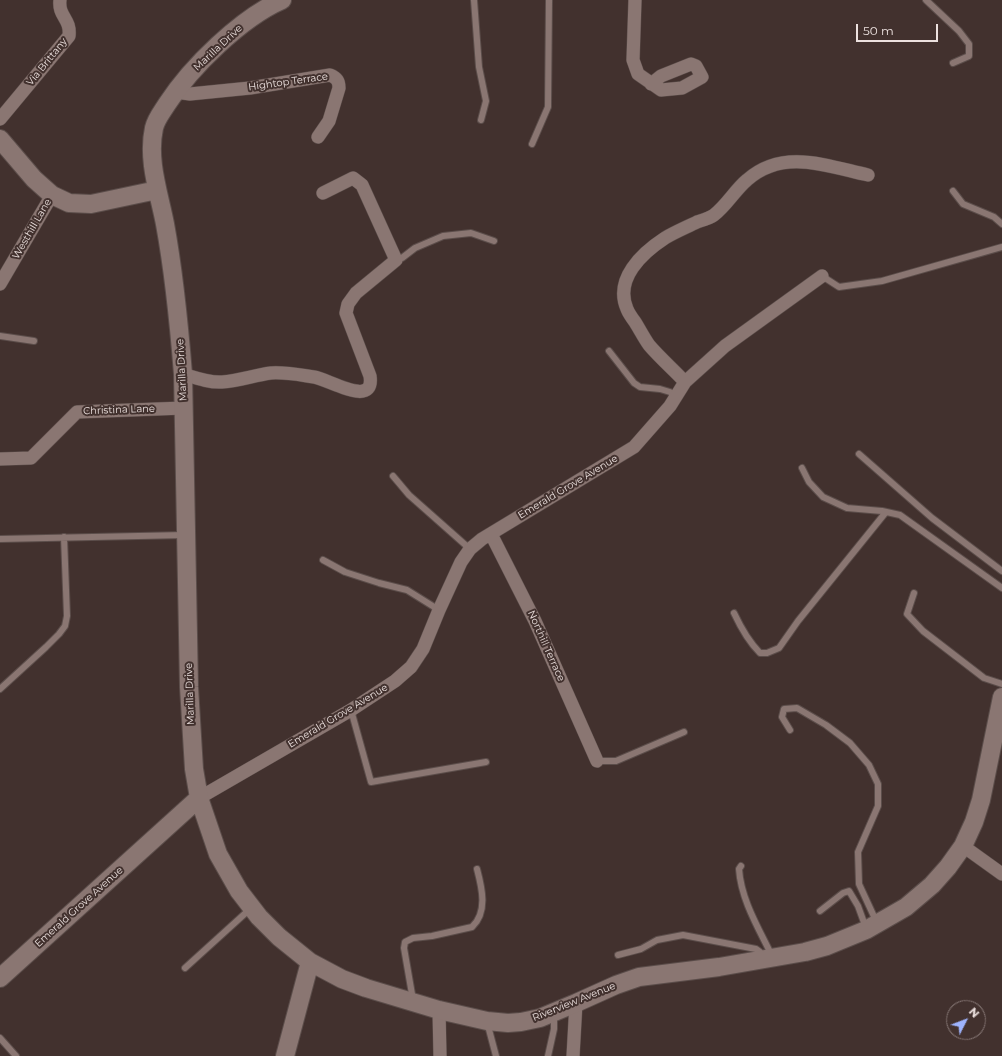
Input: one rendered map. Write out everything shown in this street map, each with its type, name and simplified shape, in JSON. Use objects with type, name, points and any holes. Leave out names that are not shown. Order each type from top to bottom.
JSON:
[{"type":"street","name":"Via Brittany","points":[[0,119],[69,36],[70,27],[59,8],[60,0]]},
{"type":"street","points":[[635,0],[633,60],[638,74],[651,84]]},
{"type":"street","name":"Marilla Drive","points":[[199,798],[194,769],[190,687],[183,374],[172,265],[157,190],[152,154],[154,127],[158,118],[175,92],[206,57],[225,38],[275,1]]},
{"type":"street","name":"Hightop Terrace","points":[[175,92],[190,94],[250,88],[330,75],[336,77],[339,83],[339,88],[329,121],[318,137]]},
{"type":"street","points":[[0,139],[34,179],[52,195],[69,203],[91,204],[157,190]]},
{"type":"street","points":[[685,382],[650,346],[627,309],[624,293],[625,285],[630,270],[634,264],[665,238],[714,215],[748,179],[773,165],[804,161],[868,175]]},
{"type":"street","points":[[183,374],[200,379],[222,382],[270,374],[286,373],[318,378],[352,391],[360,392],[366,390],[371,382],[370,376],[346,313],[348,304],[356,293],[396,260],[362,185],[358,181],[353,178],[323,192]]},
{"type":"street","name":"Westhill Lane","points":[[0,284],[52,195]]},
{"type":"street","name":"Emerald Grove Avenue","points":[[0,978],[199,798],[351,710],[395,681],[411,667],[423,649],[461,562],[470,549],[482,539],[634,447],[676,398],[685,382],[725,346],[822,276]]},
{"type":"street","name":"Christina Lane","points":[[0,459],[31,458],[77,412],[184,408]]},
{"type":"street","name":"Northill Terrace","points":[[491,534],[535,621],[597,761]]},
{"type":"street","name":"Riverview Avenue","points":[[199,798],[218,854],[239,891],[251,908],[279,937],[310,962],[342,979],[366,988],[439,1010],[487,1021],[508,1023],[521,1022],[540,1018],[639,976],[719,967],[805,952],[826,946],[872,927],[906,907],[932,886],[948,867],[963,846],[974,822],[981,800],[1002,697]]},
{"type":"street","points":[[963,846],[1002,874]]},
{"type":"street","points":[[285,1056],[310,962]]},
{"type":"street","points":[[573,1056],[576,1003]]},
{"type":"street","points":[[439,1010],[440,1056]]},
{"type":"lane","points":[[474,0],[480,67],[486,101],[481,120]]},
{"type":"lane","points":[[532,144],[548,107],[549,0]]},
{"type":"lane","points":[[926,0],[959,31],[969,44],[969,56],[953,63]]},
{"type":"lane","points":[[953,191],[963,204],[994,218],[1002,224]]},
{"type":"lane","points":[[396,260],[402,258],[415,248],[443,236],[471,233],[494,241]]},
{"type":"lane","points":[[822,276],[839,287],[882,281],[1002,248]]},
{"type":"lane","points":[[0,336],[34,341]]},
{"type":"lane","points":[[609,351],[634,383],[640,387],[660,389],[670,392],[676,398]]},
{"type":"lane","points":[[859,454],[932,518],[1002,571]]},
{"type":"lane","points":[[802,468],[809,482],[823,497],[847,508],[900,515],[1002,588]]},
{"type":"lane","points":[[393,476],[409,494],[470,549]]},
{"type":"lane","points":[[734,613],[743,632],[760,653],[767,653],[779,648],[798,621],[886,512]]},
{"type":"lane","points":[[0,539],[186,535]]},
{"type":"lane","points":[[0,689],[46,647],[65,626],[67,616],[64,537]]},
{"type":"lane","points":[[323,560],[345,572],[407,590],[439,610]]},
{"type":"lane","points":[[914,593],[907,614],[924,631],[984,678],[1002,684]]},
{"type":"lane","points":[[790,730],[782,717],[784,709],[797,708],[826,725],[850,743],[869,765],[878,784],[878,806],[858,852],[859,884],[872,927]]},
{"type":"lane","points":[[351,710],[371,782],[486,762]]},
{"type":"lane","points":[[597,761],[616,761],[684,732]]},
{"type":"lane","points":[[741,866],[739,869],[741,888],[754,918],[768,959]]},
{"type":"lane","points":[[414,1002],[404,948],[405,942],[413,938],[432,936],[472,927],[477,923],[481,912],[483,893],[477,869]]},
{"type":"lane","points":[[820,911],[843,893],[849,891],[872,927]]},
{"type":"lane","points":[[184,968],[251,908]]},
{"type":"lane","points":[[618,955],[641,949],[657,940],[684,935],[756,949],[768,959]]},
{"type":"lane","points":[[548,1056],[554,1030],[554,1012]]},
{"type":"lane","points":[[487,1021],[496,1056]]},
{"type":"lane","points":[[0,1038],[16,1056]]}]
